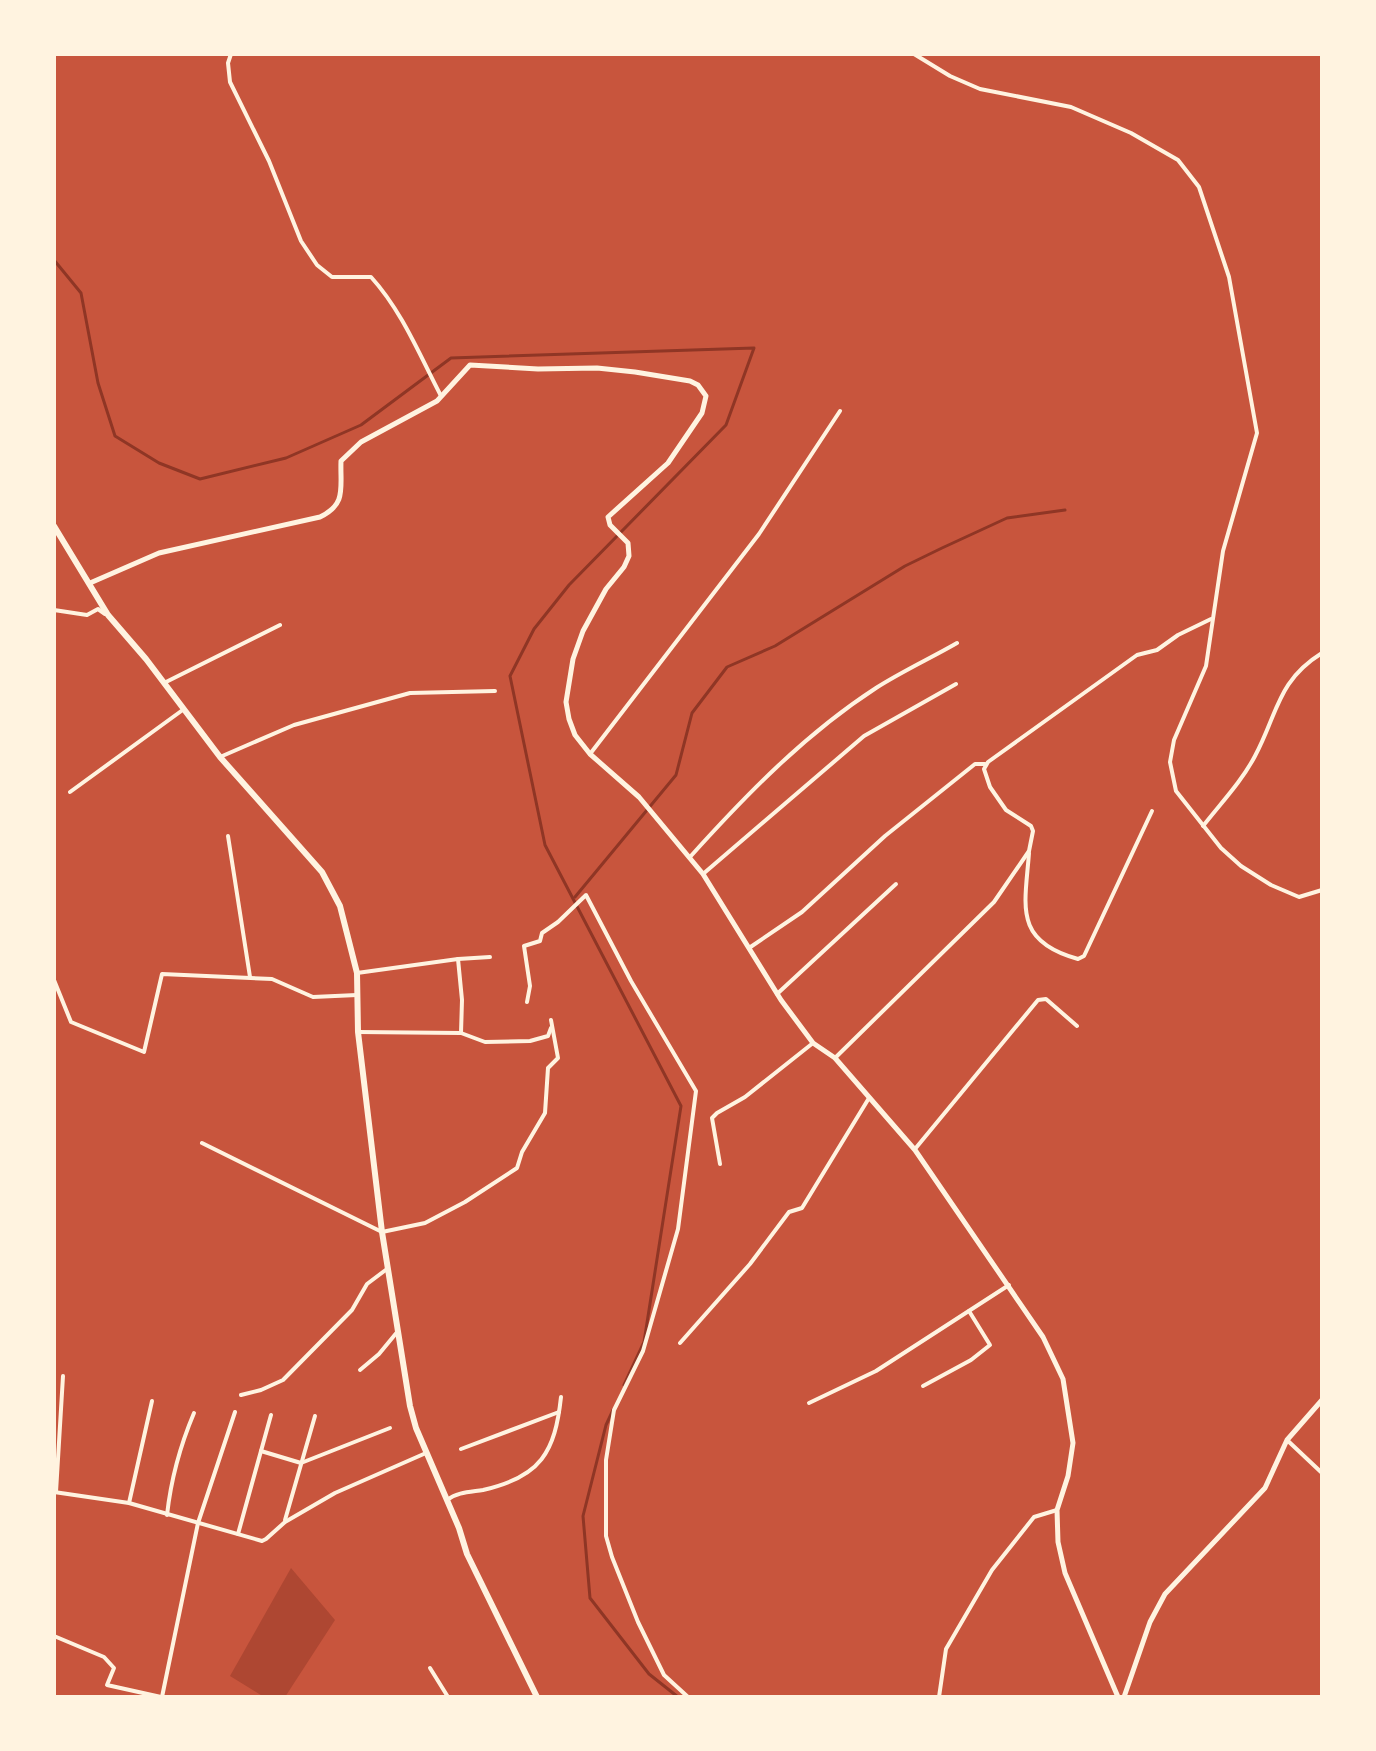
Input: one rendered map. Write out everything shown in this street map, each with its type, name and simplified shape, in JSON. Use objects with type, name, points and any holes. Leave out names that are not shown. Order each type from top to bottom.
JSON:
[{"type":"main road","points":[[54,526],[108,615],[220,757],[322,872],[340,906],[357,973],[358,1032],[382,1232],[410,1406],[467,1554],[537,1697]]},
{"type":"street","points":[[231,54],[228,63],[230,82],[269,161],[301,241],[317,265],[332,277],[371,277],[385,292],[441,396]]},
{"type":"street","points":[[914,54],[950,76],[980,89],[1071,107],[1131,133],[1178,160],[1199,187],[1229,277],[1257,433],[1223,551],[1206,666],[1174,740],[1170,762],[1176,791],[1203,826],[1241,866],[1271,885],[1299,897],[1322,890]]},
{"type":"street","points":[[90,583],[159,553],[320,517],[335,510],[339,502],[341,461],[361,442],[437,401],[470,365],[597,368],[690,381],[698,385],[706,396],[702,413],[668,463],[608,517],[610,525],[628,543],[629,556],[583,631],[567,684],[569,719],[575,735],[590,754],[646,806],[703,874],[777,994],[813,1043],[835,1058],[915,1150],[1043,1337],[1063,1379],[1073,1443],[1068,1476],[1057,1510],[1058,1542],[1065,1573],[1118,1697]]},
{"type":"street","points":[[590,754],[759,534],[793,487],[840,411]]},
{"type":"street","points":[[54,610],[87,615],[98,609],[108,615]]},
{"type":"street","points":[[1152,811],[1084,956],[1078,959],[1034,935],[1026,922],[1024,912],[1033,831],[1031,826],[1006,810],[990,787],[984,769],[1003,750],[1137,655],[1157,650],[1186,630],[1211,619]]},
{"type":"street","points":[[164,683],[280,625]]},
{"type":"street","points":[[690,857],[749,792],[818,731],[876,688],[957,643]]},
{"type":"street","points":[[1203,826],[1255,756],[1285,688],[1302,665],[1322,653]]},
{"type":"street","points":[[703,874],[864,736],[956,684]]},
{"type":"street","points":[[220,757],[294,725],[410,693],[495,691]]},
{"type":"street","points":[[70,792],[184,709]]},
{"type":"street","points":[[749,948],[802,912],[885,836],[975,764],[987,764]]},
{"type":"street","points":[[228,836],[250,977]]},
{"type":"street","points":[[835,1058],[994,902],[1029,851]]},
{"type":"street","points":[[777,994],[896,884]]},
{"type":"street","points":[[527,1002],[530,986],[524,946],[540,941],[542,933],[586,895],[631,981],[696,1091],[678,1229],[643,1351],[614,1410],[606,1460],[606,1536],[612,1557],[638,1622],[664,1675],[688,1697]]},
{"type":"street","points":[[357,973],[490,957]]},
{"type":"street","points":[[458,959],[461,1033]]},
{"type":"street","points":[[54,980],[71,1022],[144,1052],[162,974],[272,979],[313,997],[357,995]]},
{"type":"street","points":[[915,1150],[1038,1000],[1046,999],[1077,1026]]},
{"type":"street","points":[[202,1143],[382,1232],[425,1223],[465,1202],[517,1168],[522,1152],[545,1113],[548,1068],[558,1058],[551,1023],[548,1036],[530,1041],[485,1042],[461,1033],[358,1032]]},
{"type":"street","points":[[720,1164],[712,1118],[770,1079],[813,1043]]},
{"type":"street","points":[[680,1343],[750,1264],[789,1212],[802,1208],[869,1098]]},
{"type":"street","points":[[241,1395],[283,1380],[352,1310],[367,1284],[389,1268]]},
{"type":"street","points":[[809,1403],[876,1371],[1009,1285]]},
{"type":"street","points":[[923,1386],[971,1360],[990,1345],[969,1311]]},
{"type":"street","points":[[360,1370],[379,1354],[399,1330]]},
{"type":"street","points":[[63,1376],[55,1492],[129,1503],[255,1539],[266,1539],[285,1522],[335,1493],[426,1453]]},
{"type":"street","points":[[447,1500],[459,1493],[504,1483],[534,1468],[553,1442],[561,1397]]},
{"type":"street","points":[[1124,1697],[1145,1634],[1165,1594],[1265,1488],[1287,1440],[1322,1400]]},
{"type":"street","points":[[129,1503],[152,1401]]},
{"type":"street","points":[[54,1636],[104,1657],[114,1668],[107,1685],[161,1697],[198,1523],[235,1412]]},
{"type":"street","points":[[461,1449],[559,1412]]},
{"type":"street","points":[[167,1515],[170,1487],[194,1413]]},
{"type":"street","points":[[238,1534],[271,1415]]},
{"type":"street","points":[[285,1522],[315,1416]]},
{"type":"street","points":[[261,1451],[301,1463],[390,1428]]},
{"type":"street","points":[[1287,1440],[1322,1473]]},
{"type":"street","points":[[939,1697],[946,1649],[992,1570],[1034,1517],[1057,1510]]},
{"type":"street","points":[[430,1668],[448,1697]]},
{"type":"shaded area","points":[[291,1568],[335,1620],[285,1697],[264,1697],[230,1676]]},
{"type":"waterway","points":[[54,260],[81,293],[98,383],[115,436],[159,463],[200,479],[286,458],[361,425],[451,358],[754,348],[726,425],[569,585],[534,629],[510,676],[545,845],[681,1106],[644,1342],[624,1385]]},
{"type":"waterway","points":[[575,897],[676,775],[692,713],[727,667],[775,646],[905,566],[942,548],[1007,518],[1065,510]]},
{"type":"waterway","points":[[613,1410],[606,1425],[583,1516],[590,1598],[649,1674],[678,1697]]}]
